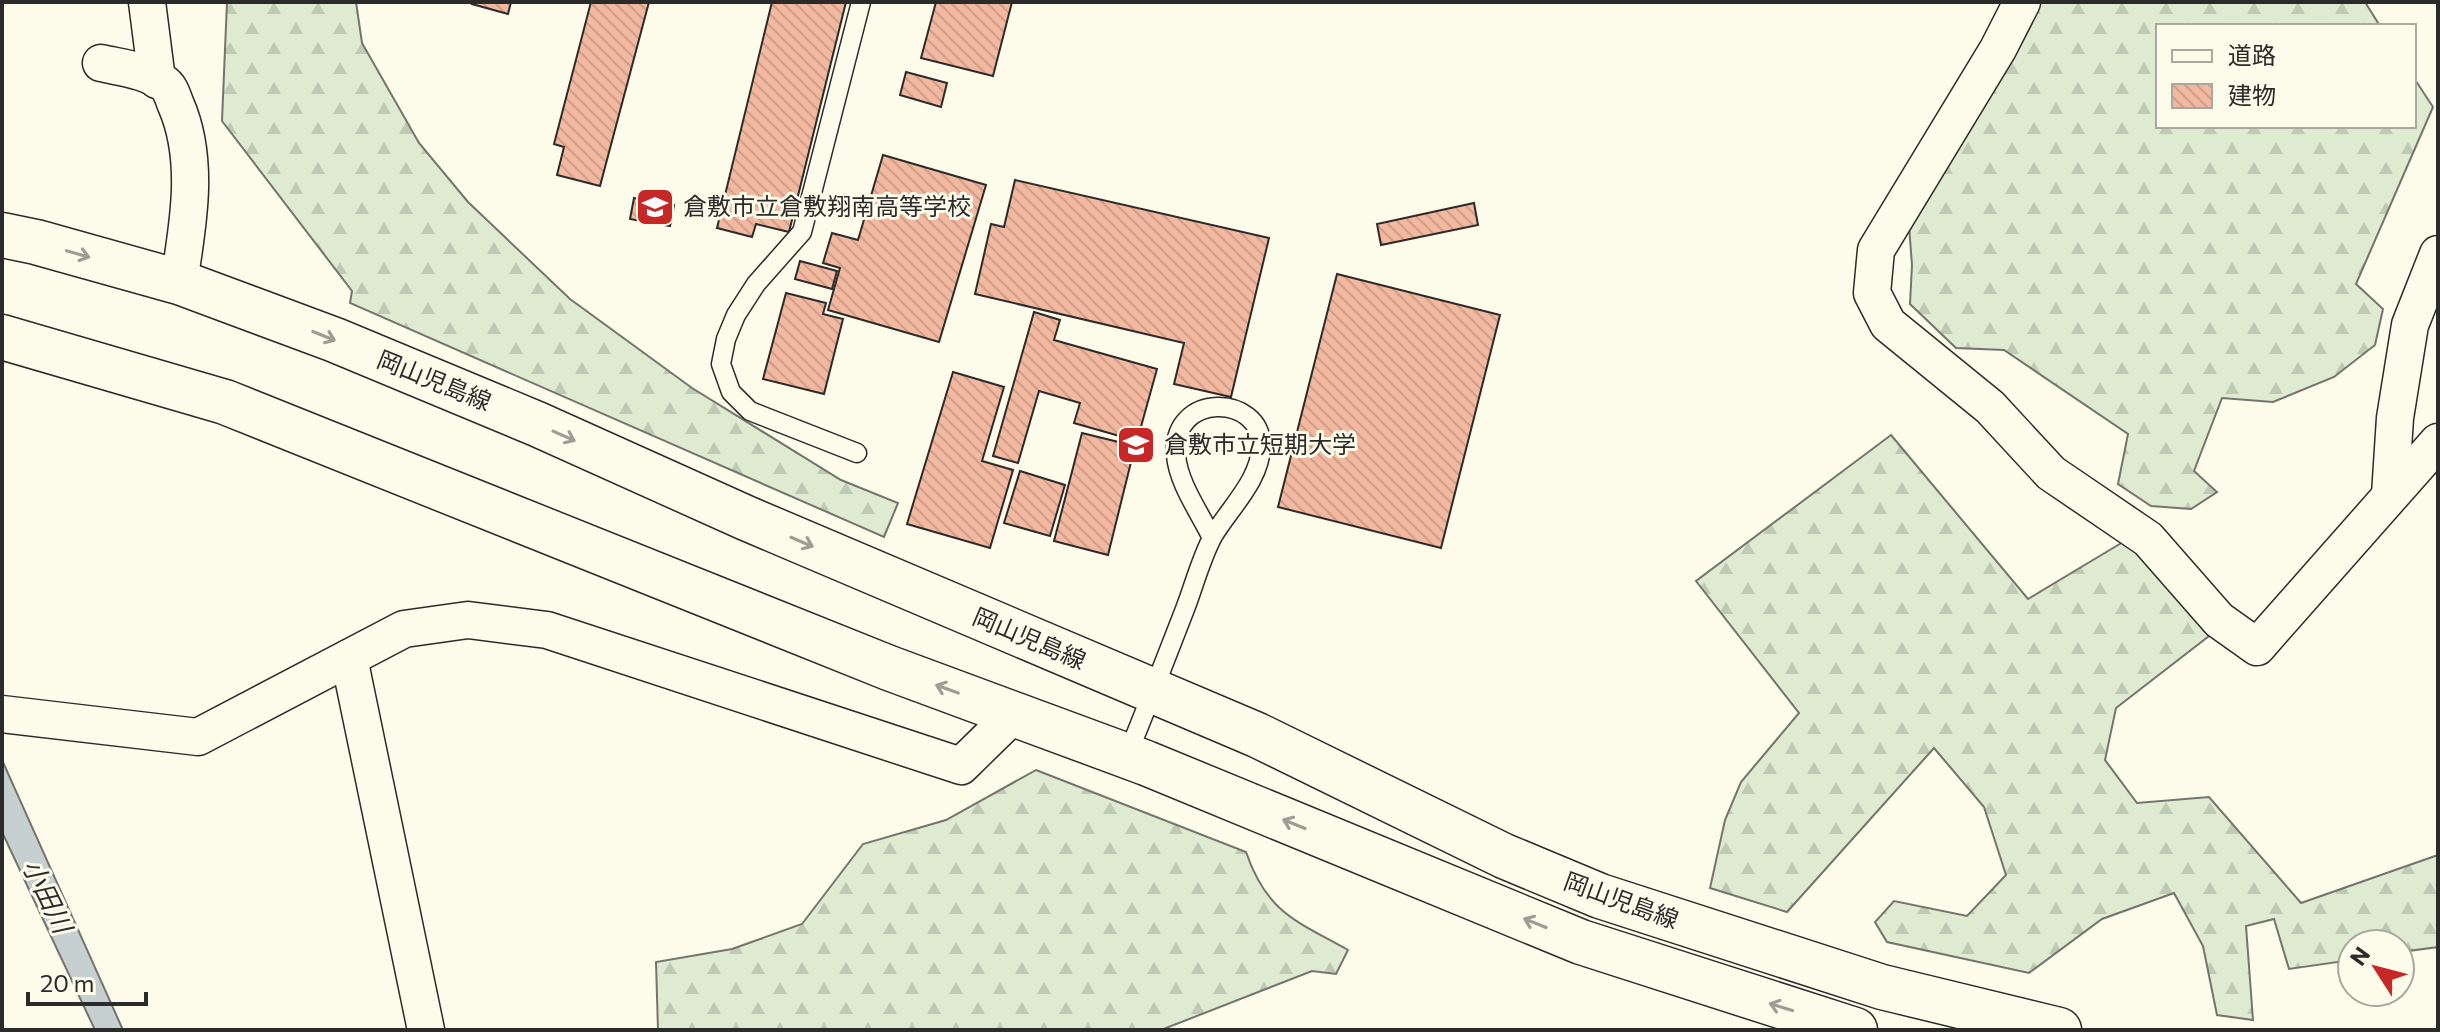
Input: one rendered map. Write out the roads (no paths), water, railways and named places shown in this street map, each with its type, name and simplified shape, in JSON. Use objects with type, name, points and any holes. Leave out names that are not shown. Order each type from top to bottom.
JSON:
[{"type":"main road","name":"岡山児島線","points":[[2,235],[179,282],[321,334],[1257,735],[1477,843],[1600,896],[1882,987],[2059,1030]]},
{"type":"main road","name":"岡山児島線","points":[[2,337],[225,402],[889,668],[1127,756],[1581,942],[1855,1030]]},
{"type":"street","points":[[147,2],[157,80]]},
{"type":"street","points":[[2022,2],[1998,49],[1876,250],[1872,293],[1888,324],[1990,407],[2051,473],[2148,539],[2219,620],[2257,647],[2438,442]]},
{"type":"street","points":[[101,63],[141,71],[168,86],[179,110],[189,150],[188,227],[179,282]]},
{"type":"street","points":[[2390,495],[2395,418],[2410,325],[2438,254]]},
{"type":"street","points":[[2,714],[198,737],[404,629],[468,620],[547,630],[961,766],[1014,714]]},
{"type":"street","points":[[349,658],[426,1030]]},
{"type":"lane","points":[[857,453],[750,411],[731,392],[721,364],[726,339],[736,315],[763,274],[802,232],[861,2]]},
{"type":"lane","points":[[1127,756],[1212,538],[1258,465],[1262,448],[1260,428],[1250,418],[1234,410],[1214,406],[1197,410],[1185,422],[1177,440],[1176,454],[1179,472],[1212,538]]},
{"type":"water","name":"小田川","points":[[2,760],[123,1030],[95,1030],[2,832]]},
{"type":"place","name":"倉敷市立倉敷翔南高等学校","points":[[655,207]]},
{"type":"place","name":"倉敷市立短期大学","points":[[1136,445]]}]
